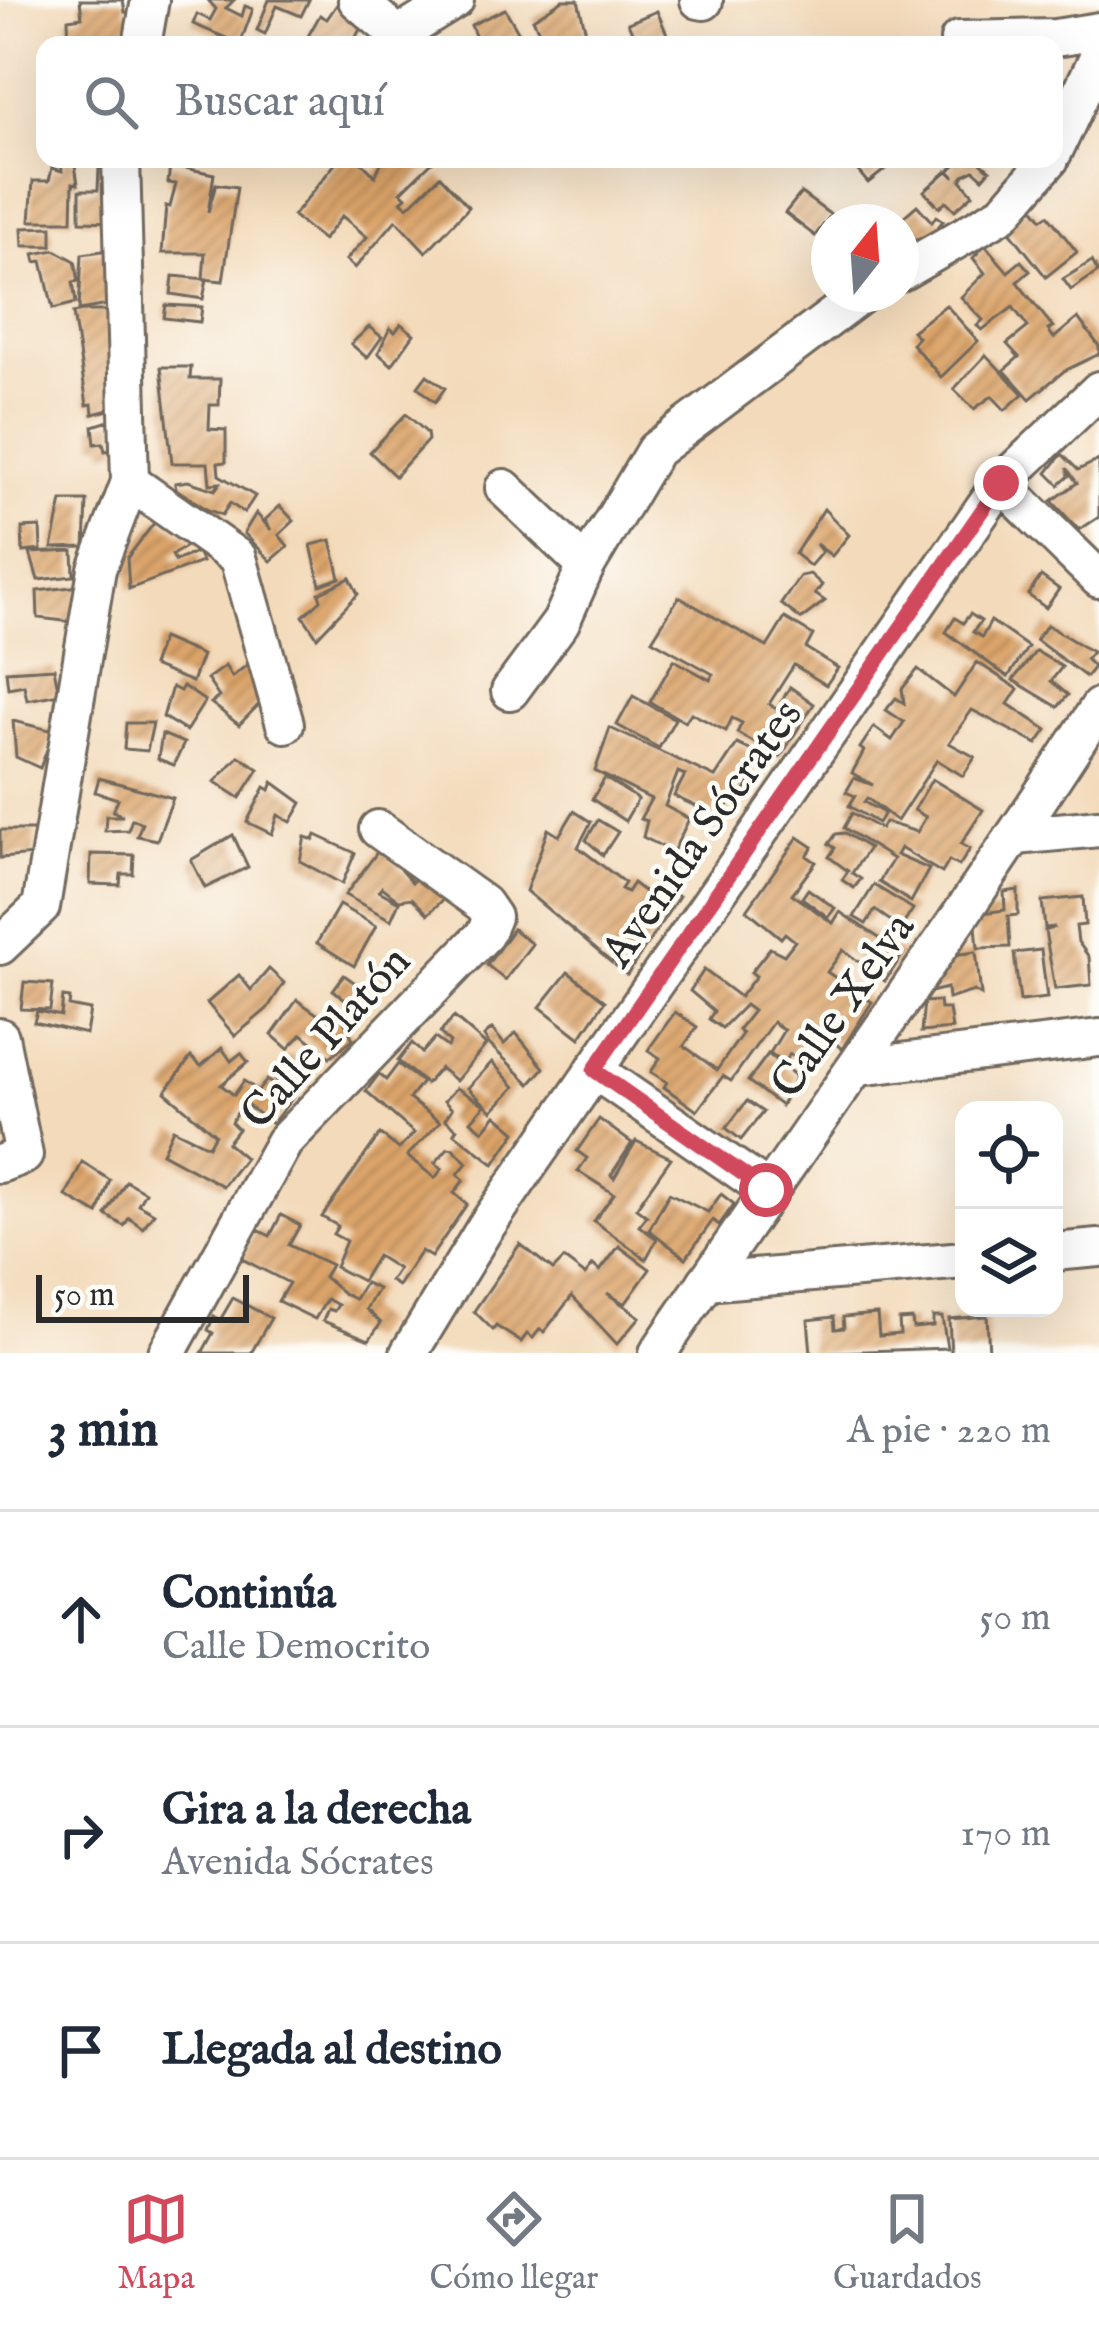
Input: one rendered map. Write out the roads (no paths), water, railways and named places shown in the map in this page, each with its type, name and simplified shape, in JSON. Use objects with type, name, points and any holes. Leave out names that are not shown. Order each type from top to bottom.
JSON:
[{"type":"street","points":[[144,36],[150,0]]},
{"type":"street","points":[[357,0],[400,36]]},
{"type":"street","points":[[410,36],[455,0]]},
{"type":"street","points":[[1063,37],[1099,31]]},
{"type":"street","points":[[1063,132],[1099,56]]},
{"type":"street","points":[[0,946],[41,907],[97,569],[130,482],[122,168]]},
{"type":"street","points":[[919,262],[1004,213],[1041,168]]},
{"type":"street","points":[[510,691],[561,622],[586,566],[655,450],[838,312]]},
{"type":"street","name":"Avenida Sócrates","points":[[409,1353],[485,1228],[1001,483],[1099,390]]},
{"type":"street","points":[[130,482],[238,558],[286,724]]},
{"type":"street","points":[[1001,483],[1099,579]]},
{"type":"street","points":[[504,488],[586,566]]},
{"type":"street","name":"Calle Xelva","points":[[658,1353],[766,1190],[859,1067],[1099,707]]},
{"type":"street","name":"Calle Platón","points":[[167,1353],[284,1142],[485,934],[492,917],[483,904],[378,829]]},
{"type":"street","points":[[1016,836],[1099,829]]},
{"type":"street","points":[[0,1037],[24,1155],[0,1164]]},
{"type":"street","points":[[859,1067],[1099,1038]]},
{"type":"street","points":[[594,1070],[766,1190]]},
{"type":"street","points":[[1063,1251],[1099,1248]]},
{"type":"street","points":[[706,1282],[955,1261]]}]
